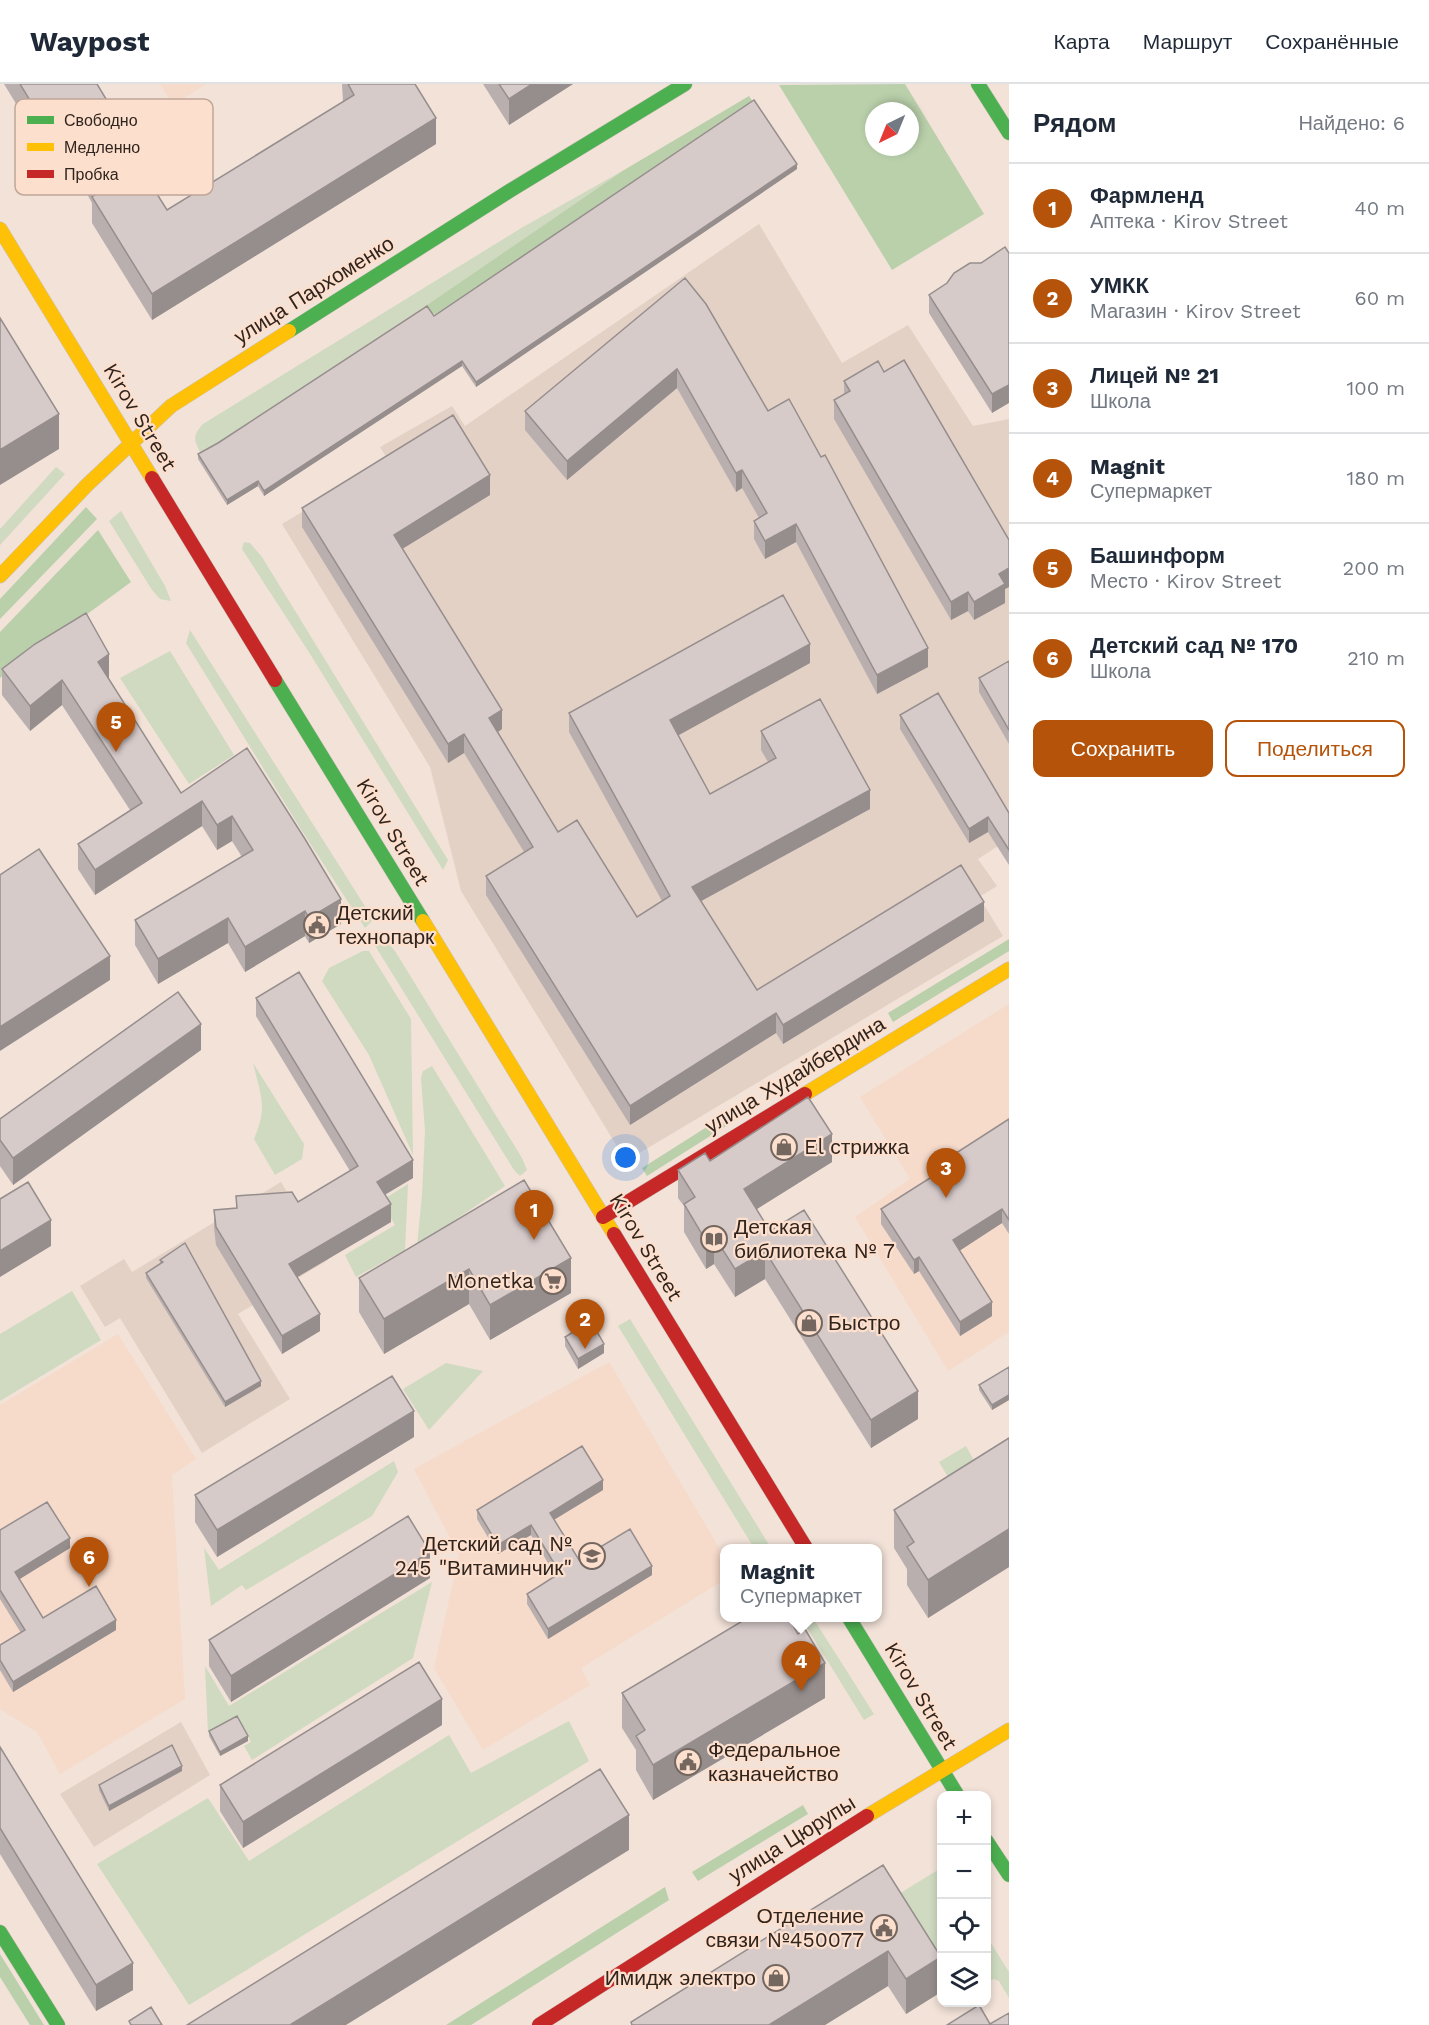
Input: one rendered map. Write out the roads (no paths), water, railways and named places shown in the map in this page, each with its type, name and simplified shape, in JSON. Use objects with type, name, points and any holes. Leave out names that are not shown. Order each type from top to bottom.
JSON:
[{"type":"street","name":"улица Пархоменко","points":[[0,576],[87,485],[171,406],[511,190],[685,84]]},
{"type":"street","points":[[978,84],[1009,134]]},
{"type":"street","name":"Kirov Street","points":[[0,229],[804,1544]]},
{"type":"street","name":"улица Худайбердина","points":[[603,1217],[1009,969]]},
{"type":"street","name":"Kirov Street","points":[[852,1622],[955,1791]]},
{"type":"street","name":"улица Цюрупы","points":[[539,2025],[1009,1730]]},
{"type":"street","points":[[990,1845],[1009,1875]]},
{"type":"street","points":[[0,1932],[58,2025]]},
{"type":"place","name":"Башинформ","points":[[116,752]]},
{"type":"place","name":"Детский технопарк","points":[[317,925]]},
{"type":"place","name":"El стрижка","points":[[784,1147]]},
{"type":"place","name":"Лицей № 21","points":[[946,1198]]},
{"type":"place","name":"Детская библиотека № 7","points":[[714,1239]]},
{"type":"place","name":"Фармленд","points":[[534,1240]]},
{"type":"place","name":"Monetka","points":[[553,1281]]},
{"type":"place","name":"Быстро","points":[[809,1323]]},
{"type":"place","name":"УМКК","points":[[585,1349]]},
{"type":"place","name":"Детский сад № 245 \"Витаминчик\"","points":[[592,1556]]},
{"type":"place","name":"Детский сад № 170","points":[[89,1587]]},
{"type":"place","name":"Magnit","points":[[801,1691]]},
{"type":"place","name":"Федеральное казначейство","points":[[688,1762]]},
{"type":"place","name":"Отделение связи №450077","points":[[884,1928]]},
{"type":"place","name":"Имидж электро","points":[[776,1978]]}]
